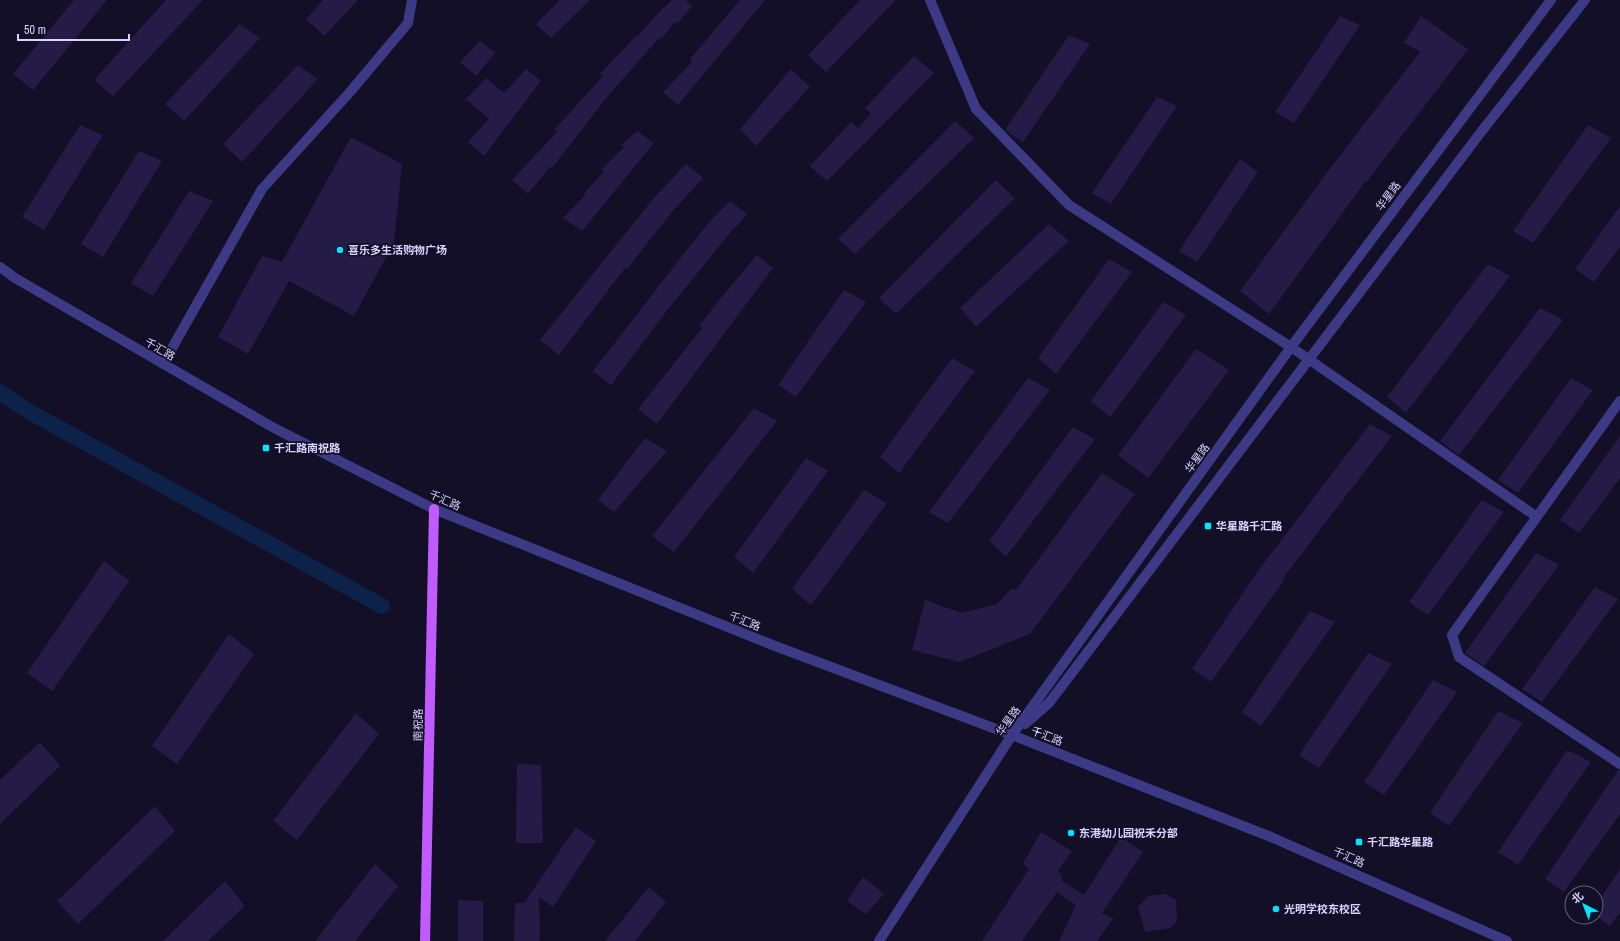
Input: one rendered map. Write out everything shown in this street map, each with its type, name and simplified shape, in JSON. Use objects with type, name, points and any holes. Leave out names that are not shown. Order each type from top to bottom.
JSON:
[{"type":"main road","name":"南祝路","points":[[425,941],[434,510]]},
{"type":"street","points":[[162,364],[262,189],[350,92],[408,23],[412,0]]},
{"type":"street","points":[[930,0],[976,110],[1068,205],[1291,347],[1537,517]]},
{"type":"street","name":"华星路","points":[[879,941],[1012,735],[1291,347],[1551,0]]},
{"type":"street","points":[[1012,735],[1050,703],[1308,359],[1481,132],[1585,0]]},
{"type":"street","name":"千汇路","points":[[0,267],[15,278],[274,428],[434,510],[775,646],[1012,735],[1271,837],[1508,941]]},
{"type":"street","points":[[1620,401],[1452,635],[1459,657],[1620,764]]},
{"type":"building","points":[[74,0],[107,0],[33,90],[13,74]]},
{"type":"building","points":[[166,0],[203,0],[113,96],[94,80]]},
{"type":"building","points":[[323,0],[358,0],[324,36],[306,19]]},
{"type":"building","points":[[560,0],[590,0],[551,38],[536,24]]},
{"type":"building","points":[[672,0],[686,0],[692,6],[677,24],[675,22],[661,39],[659,38],[607,97],[552,168],[550,167],[528,194],[512,180],[557,132],[554,130],[603,76],[600,74]]},
{"type":"building","points":[[740,0],[765,0],[678,105],[663,92],[692,62],[690,59]]},
{"type":"building","points":[[860,0],[896,0],[826,72],[808,55]]},
{"type":"building","points":[[1340,16],[1360,25],[1294,123],[1275,112]]},
{"type":"building","points":[[1421,16],[1468,49],[1366,183],[1365,182],[1269,314],[1240,291],[1331,167],[1420,52],[1404,43]]},
{"type":"building","points":[[240,24],[260,38],[184,121],[165,104]]},
{"type":"building","points":[[1069,35],[1090,44],[1023,142],[1005,130]]},
{"type":"building","points":[[480,41],[495,53],[476,76],[460,62]]},
{"type":"building","points":[[914,56],[934,73],[827,181],[810,166],[851,122],[858,128],[871,114],[865,108]]},
{"type":"building","points":[[298,65],[318,79],[242,162],[223,144]]},
{"type":"building","points":[[526,69],[541,81],[484,156],[468,142],[489,119],[466,99],[486,78],[504,93]]},
{"type":"building","points":[[791,69],[810,87],[756,146],[740,129]]},
{"type":"building","points":[[1157,97],[1177,106],[1111,204],[1092,193]]},
{"type":"building","points":[[955,121],[974,138],[855,254],[838,239]]},
{"type":"building","points":[[80,125],[103,135],[44,230],[22,217]]},
{"type":"building","points":[[1588,125],[1611,138],[1533,243],[1513,231]]},
{"type":"building","points":[[637,131],[654,143],[582,231],[563,218],[586,194],[584,193],[604,172],[601,170],[624,147],[621,145]]},
{"type":"building","name":"喜乐多生活购物广场","points":[[351,137],[402,164],[394,243],[354,316],[289,281],[248,354],[218,337],[262,256],[282,262]]},
{"type":"building","points":[[139,151],[162,161],[103,257],[81,244]]},
{"type":"building","points":[[1240,159],[1258,172],[1197,262],[1179,251]]},
{"type":"building","points":[[686,164],[703,178],[671,213],[627,269],[625,268],[559,355],[540,340],[653,199]]},
{"type":"building","points":[[996,180],[1015,198],[896,314],[879,298]]},
{"type":"building","points":[[189,191],[213,201],[153,296],[131,283]]},
{"type":"building","points":[[730,201],[747,214],[669,308],[611,385],[593,371],[689,247],[711,220]]},
{"type":"building","points":[[1620,206],[1620,247],[1594,282],[1575,269]]},
{"type":"building","points":[[1049,224],[1069,241],[976,327],[960,308]]},
{"type":"building","points":[[757,255],[773,268],[657,424],[638,409],[702,328],[699,326],[719,300]]},
{"type":"building","points":[[1109,259],[1132,272],[1056,374],[1038,358]]},
{"type":"building","points":[[1488,264],[1510,276],[1406,413],[1387,397]]},
{"type":"building","points":[[844,290],[866,302],[796,397],[778,385]]},
{"type":"building","points":[[1163,302],[1186,315],[1110,417],[1091,401]]},
{"type":"building","points":[[1540,308],[1563,320],[1459,455],[1440,441]]},
{"type":"building","points":[[1196,349],[1229,370],[1148,478],[1118,455]]},
{"type":"building","points":[[952,358],[975,371],[899,473],[880,457]]},
{"type":"building","points":[[1028,378],[1050,390],[948,523],[929,512]]},
{"type":"building","points":[[1571,378],[1593,390],[1518,493],[1498,480]]},
{"type":"building","points":[[754,408],[777,421],[674,552],[652,536]]},
{"type":"building","points":[[1370,424],[1392,436],[1283,578],[1285,579],[1211,682],[1192,669],[1260,568]]},
{"type":"building","points":[[1073,427],[1095,439],[1006,557],[989,541]]},
{"type":"building","points":[[1620,436],[1620,478],[1579,533],[1560,520]]},
{"type":"building","points":[[645,438],[667,451],[614,512],[598,500]]},
{"type":"building","points":[[806,458],[828,471],[753,573],[734,557]]},
{"type":"building","points":[[1102,473],[1135,494],[1030,634],[960,662],[912,650],[925,600],[962,613],[997,604],[1012,588],[1016,590]]},
{"type":"building","points":[[864,490],[887,503],[811,605],[792,589]]},
{"type":"building","points":[[1482,500],[1504,512],[1428,615],[1409,602]]},
{"type":"building","points":[[1536,553],[1559,565],[1484,666],[1465,653]]},
{"type":"building","points":[[104,561],[129,581],[52,691],[27,673]]},
{"type":"building","points":[[1595,587],[1618,599],[1542,702],[1522,689]]},
{"type":"building","points":[[1310,611],[1335,622],[1261,726],[1242,712]]},
{"type":"building","points":[[229,634],[254,654],[177,764],[152,746]]},
{"type":"building","points":[[1368,653],[1392,664],[1319,768],[1299,755]]},
{"type":"building","points":[[1433,680],[1457,692],[1384,795],[1364,782]]},
{"type":"building","points":[[1498,711],[1523,723],[1449,826],[1430,813]]},
{"type":"building","points":[[356,713],[379,734],[297,840],[273,821]]},
{"type":"building","points":[[40,742],[60,766],[0,824],[0,780]]},
{"type":"building","points":[[1567,750],[1591,762],[1518,865],[1498,852]]},
{"type":"building","points":[[517,764],[541,765],[543,843],[516,843]]},
{"type":"building","points":[[1618,770],[1620,770],[1620,814],[1569,885],[1564,885],[1564,892],[1545,879]]},
{"type":"building","points":[[155,806],[175,831],[78,924],[57,901]]},
{"type":"building","points":[[576,827],[596,841],[553,907],[539,897],[540,941],[514,941],[515,903],[524,903]]},
{"type":"building","points":[[1041,832],[1072,851],[1058,871],[1062,876],[1062,881],[1084,895],[1121,837],[1143,852],[1102,913],[1113,919],[1097,941],[1059,941],[1076,905],[1057,892],[1022,941],[982,941],[1029,869],[1023,863]]},
{"type":"building","points":[[375,864],[398,886],[355,941],[315,941]]},
{"type":"building","points":[[1620,869],[1620,912],[1610,926],[1604,922],[1604,893]]},
{"type":"building","points":[[863,877],[884,894],[866,914],[847,901]]},
{"type":"building","points":[[225,881],[245,906],[208,941],[163,941]]},
{"type":"building","points":[[649,887],[666,902],[635,941],[605,941]]},
{"type":"building","points":[[1165,894],[1176,900],[1177,921],[1170,928],[1145,932],[1138,907],[1148,896]]},
{"type":"building","points":[[458,900],[483,901],[483,941],[458,941]]},
{"type":"waterway","points":[[0,392],[28,411],[382,606]]},
{"type":"place","name":"喜乐多生活购物广场","points":[[340,250]]},
{"type":"place","name":"千汇路南祝路","points":[[266,448]]},
{"type":"place","name":"华星路千汇路","points":[[1208,526]]},
{"type":"place","name":"东港幼儿园祝禾分部","points":[[1071,833]]},
{"type":"place","name":"千汇路华星路","points":[[1359,842]]},
{"type":"place","name":"光明学校东校区","points":[[1276,909]]}]
